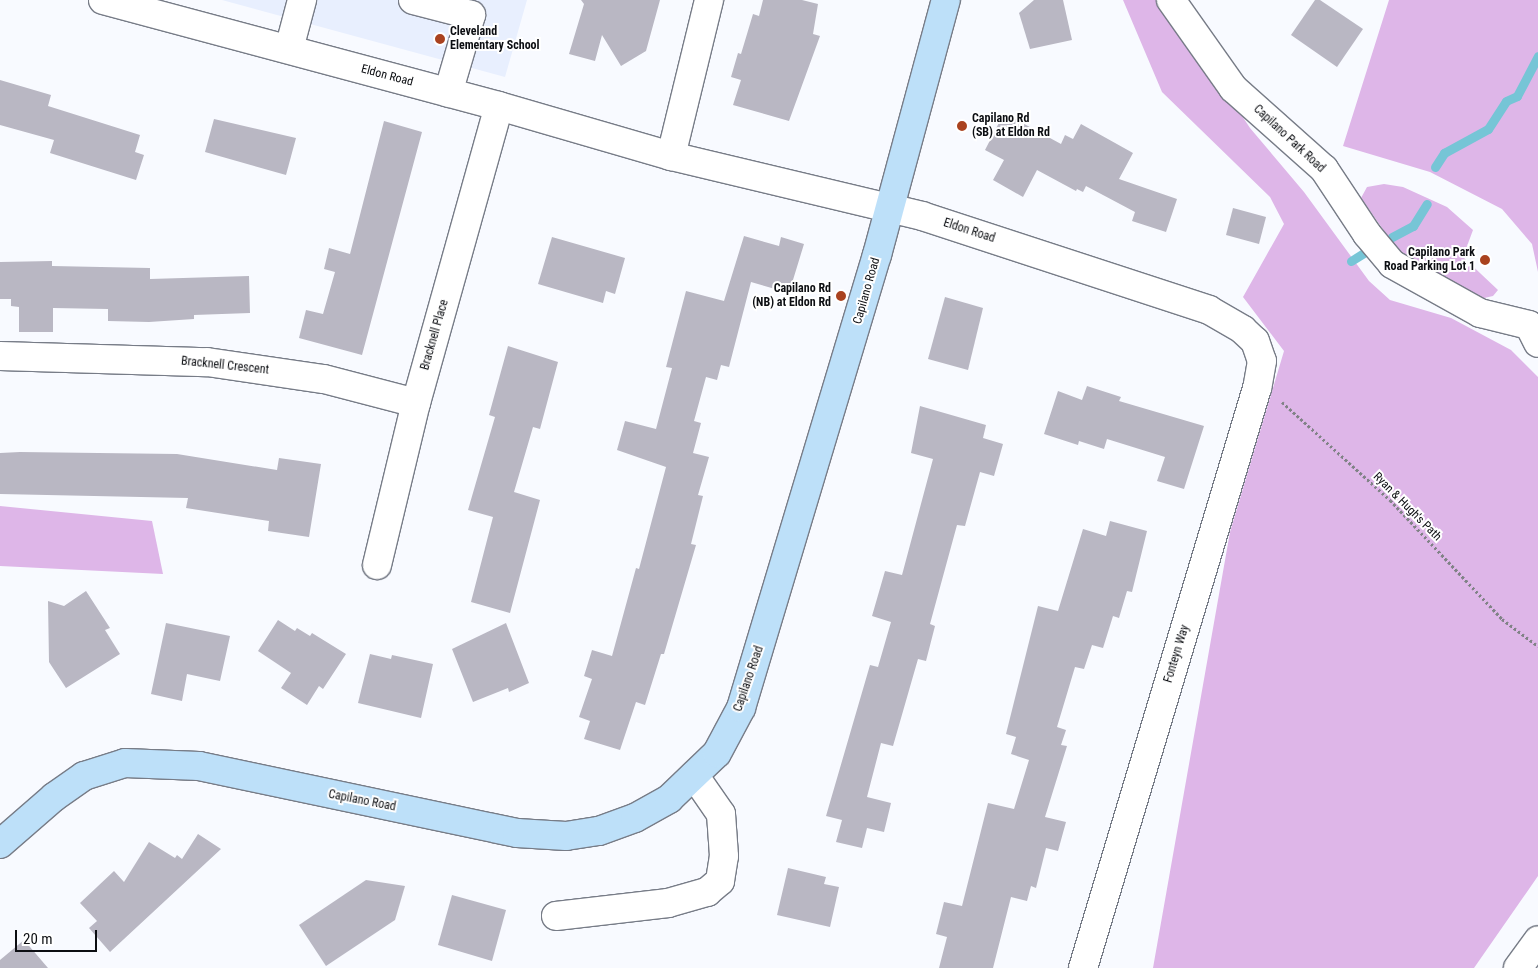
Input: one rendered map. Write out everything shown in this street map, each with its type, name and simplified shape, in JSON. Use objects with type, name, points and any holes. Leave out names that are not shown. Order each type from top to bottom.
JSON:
[{"type":"main road","name":"Capilano Road","points":[[0,844],[54,797],[84,776],[125,763],[199,766],[517,833],[566,836],[599,831],[635,818],[669,799],[717,753],[741,708],[891,208],[946,0]]},
{"type":"street","name":"Eldon Road","points":[[103,0],[498,106],[671,156],[922,216],[1208,310],[1243,330],[1255,341]]},
{"type":"street","points":[[289,49],[302,0]]},
{"type":"street","points":[[413,0],[472,16],[448,93]]},
{"type":"street","points":[[671,156],[709,0]]},
{"type":"street","name":"Capilano Park Road","points":[[1170,0],[1233,88],[1324,169],[1367,234],[1392,264],[1480,313],[1529,325],[1538,343]]},
{"type":"street","name":"Bracknell Place","points":[[378,565],[416,403],[498,106]]},
{"type":"street","name":"Fonteyn Way","points":[[1083,968],[1257,388],[1262,361],[1255,341]]},
{"type":"street","name":"Bracknell Crescent","points":[[0,356],[207,362],[324,379],[416,403]]},
{"type":"street","points":[[556,916],[668,903],[706,892],[720,881],[724,856],[721,814],[694,775]]},
{"type":"street","points":[[1518,968],[1538,940]]},
{"type":"path","name":"Ryan & Hugh's Path","points":[[1257,388],[1273,393],[1390,500],[1502,619],[1538,646]]},
{"type":"shaded area","name":"Cleveland Elementary School","points":[[222,0],[527,0],[505,77]]},
{"type":"shaded area","points":[[1123,0],[1165,0],[1250,128],[1304,192],[1369,281],[1390,300],[1451,318],[1511,350],[1538,377],[1538,876],[1474,968],[1153,968],[1230,532],[1284,351],[1243,297],[1284,224],[1270,197],[1162,92]]},
{"type":"shaded area","points":[[1389,0],[1538,0],[1538,272],[1532,244],[1502,209],[1430,172],[1343,146]]},
{"type":"shaded area","points":[[1384,184],[1403,187],[1447,207],[1473,230],[1463,257],[1498,290],[1493,296],[1480,299],[1398,251],[1361,198],[1367,187]]},
{"type":"shaded area","points":[[0,506],[152,521],[163,574],[0,566]]},
{"type":"building","points":[[581,0],[660,0],[646,51],[621,66],[602,35],[595,61],[569,54],[584,4]]},
{"type":"building","points":[[763,0],[802,0],[818,4],[813,34],[820,36],[789,121],[733,105],[741,80],[731,77],[738,53],[741,54],[753,14],[759,16]]},
{"type":"building","points":[[1034,0],[1063,0],[1072,40],[1030,49],[1019,13]]},
{"type":"building","points":[[1315,0],[1320,0],[1363,29],[1337,67],[1291,35]]},
{"type":"building","points":[[0,80],[51,95],[48,106],[140,135],[135,152],[144,155],[136,180],[50,153],[54,140],[0,125]]},
{"type":"building","points":[[1004,113],[1061,144],[1065,135],[1073,139],[1081,124],[1133,153],[1119,179],[1177,199],[1166,232],[1132,221],[1135,212],[1086,186],[1083,192],[1077,189],[1076,191],[1037,170],[1023,197],[993,180],[1004,160],[985,150]]},
{"type":"building","points":[[214,119],[296,138],[286,175],[205,152]]},
{"type":"building","points":[[384,121],[422,132],[362,355],[299,338],[306,310],[323,314],[335,272],[324,269],[329,248],[350,254]]},
{"type":"building","points":[[1233,208],[1266,217],[1259,244],[1226,235]]},
{"type":"building","points":[[744,236],[779,246],[781,237],[804,244],[789,293],[751,282],[729,367],[721,365],[717,380],[706,377],[694,421],[701,423],[693,453],[709,457],[698,495],[703,496],[691,544],[696,545],[664,654],[661,654],[645,705],[636,702],[620,750],[584,739],[590,721],[579,717],[592,679],[584,676],[592,650],[612,656],[636,568],[639,569],[666,467],[617,450],[625,421],[656,429],[672,368],[666,367],[686,291],[724,301]]},
{"type":"building","points":[[552,237],[625,258],[615,294],[606,291],[603,303],[538,284]]},
{"type":"building","points":[[52,261],[52,266],[150,268],[150,279],[249,276],[250,313],[194,315],[194,319],[149,322],[108,321],[108,309],[53,308],[53,332],[19,332],[19,307],[11,306],[11,299],[0,299],[0,262]]},
{"type":"building","points":[[945,297],[983,308],[968,370],[928,359]]},
{"type":"building","points":[[508,346],[558,362],[540,429],[533,427],[514,492],[540,500],[510,613],[471,602],[493,517],[468,510],[495,417],[489,415]]},
{"type":"building","points":[[1087,386],[1121,397],[1119,401],[1204,426],[1184,489],[1157,481],[1165,457],[1107,439],[1104,449],[1079,441],[1078,445],[1044,434],[1058,391],[1082,400]]},
{"type":"building","points":[[920,406],[986,425],[983,438],[1003,444],[994,476],[980,472],[965,526],[957,525],[930,624],[935,626],[926,661],[918,659],[893,746],[881,743],[867,797],[891,803],[884,832],[867,828],[862,848],[836,842],[842,820],[826,816],[870,665],[878,667],[891,622],[872,616],[885,571],[902,575],[933,459],[911,453]]},
{"type":"building","points":[[0,453],[177,454],[277,470],[279,458],[321,464],[309,537],[268,531],[269,521],[186,508],[188,498],[0,494]]},
{"type":"building","points":[[1110,521],[1147,531],[1132,592],[1127,591],[1119,618],[1113,616],[1103,648],[1092,645],[1084,669],[1075,667],[1057,727],[1066,730],[1061,745],[1067,746],[1045,817],[1066,822],[1058,851],[1046,848],[1036,888],[1031,886],[1027,901],[1011,897],[993,968],[939,968],[947,937],[936,934],[944,902],[962,906],[988,803],[1014,809],[1029,760],[1011,754],[1016,737],[1006,734],[1038,606],[1058,611],[1083,529],[1106,536]]},
{"type":"building","points":[[86,591],[110,628],[105,630],[120,654],[66,688],[49,662],[48,601],[64,606]]},
{"type":"building","points":[[278,620],[295,631],[297,628],[310,636],[312,633],[346,654],[323,689],[319,686],[307,705],[281,688],[291,673],[258,651]]},
{"type":"building","points":[[166,623],[230,636],[220,681],[187,674],[182,701],[151,694]]},
{"type":"building","points":[[506,623],[529,683],[509,692],[508,688],[473,702],[452,649]]},
{"type":"building","points":[[370,654],[391,659],[392,655],[433,664],[421,718],[358,703]]},
{"type":"building","points":[[198,834],[221,849],[110,952],[89,928],[97,921],[80,903],[114,871],[124,882],[149,842],[175,858],[177,855],[182,859]]},
{"type":"building","points":[[788,868],[826,877],[824,884],[839,887],[830,927],[777,915]]},
{"type":"building","points":[[366,880],[405,886],[395,920],[326,966],[299,925]]},
{"type":"building","points":[[452,895],[506,910],[492,961],[438,945]]},
{"type":"building","points":[[24,940],[48,968],[0,968],[0,960]]},
{"type":"waterway","points":[[1435,167],[1444,153],[1488,129],[1506,101],[1517,96],[1538,56]]},
{"type":"waterway","points":[[1392,237],[1413,226],[1427,204]]},
{"type":"waterway","points":[[1351,261],[1367,251]]},
{"type":"place","name":"Cleveland Elementary School","points":[[440,39]]},
{"type":"place","name":"Capilano Rd (SB) at Eldon Rd","points":[[962,126]]},
{"type":"place","name":"Capilano Park Road Parking Lot 1","points":[[1485,260]]},
{"type":"place","name":"Capilano Rd (NB) at Eldon Rd","points":[[841,296]]}]
